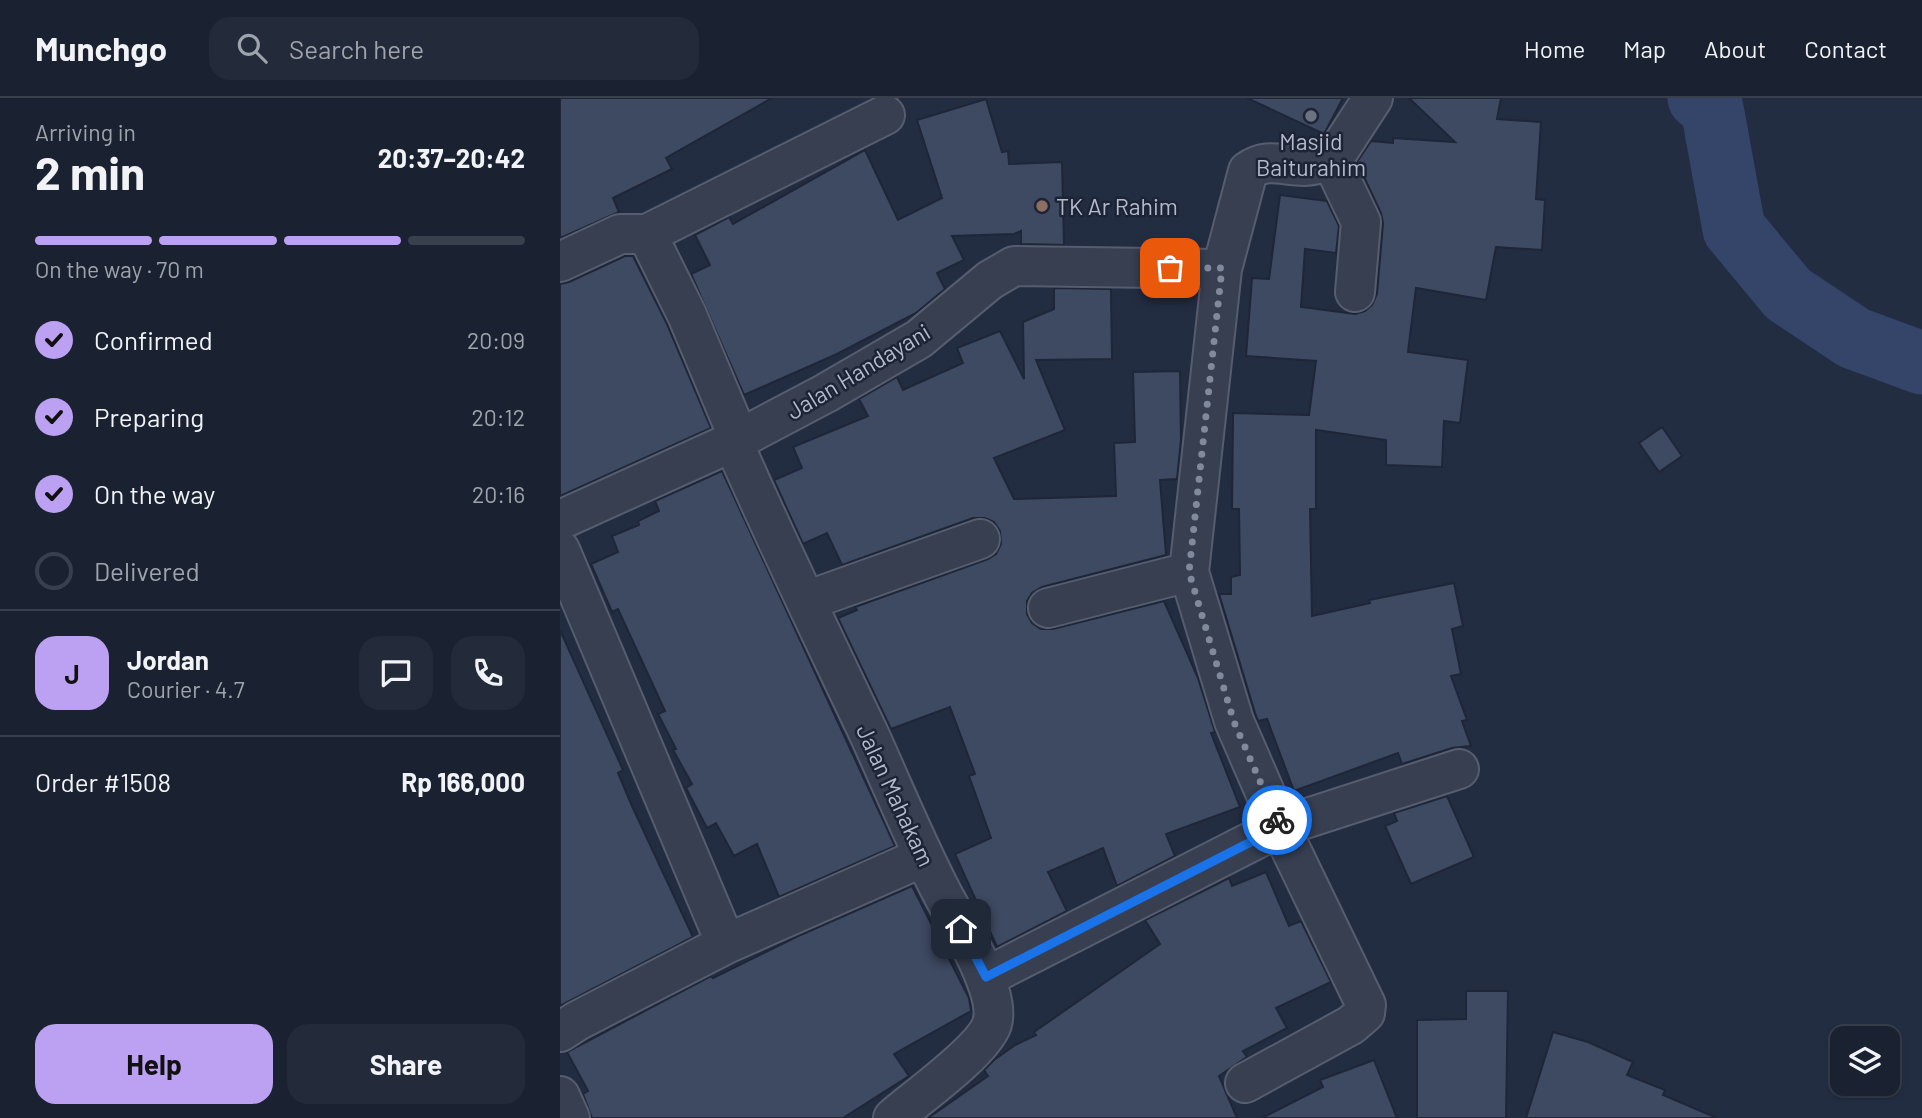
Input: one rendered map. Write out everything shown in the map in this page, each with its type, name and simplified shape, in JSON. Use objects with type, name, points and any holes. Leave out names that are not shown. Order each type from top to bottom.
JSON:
[{"type":"street","points":[[1245,1083],[1350,1025],[1365,1013],[1366,1005],[1280,827],[1234,722],[1189,572],[1222,268],[1248,171],[1256,165],[1270,161],[1305,166],[1332,161],[1373,98]]},
{"type":"street","points":[[564,250],[620,234],[646,234],[885,116]]},
{"type":"street","points":[[1332,161],[1361,222],[1355,292]]},
{"type":"street","name":"Jalan Mahakam","points":[[646,234],[687,315],[777,545],[891,781],[923,857],[986,977],[992,1023],[985,1036],[966,1057],[893,1118]]},
{"type":"street","name":"Jalan Handayani","points":[[560,520],[736,440],[919,339],[990,279],[1014,266],[1222,268]]},
{"type":"street","points":[[806,601],[980,539]]},
{"type":"street","points":[[560,550],[726,944]]},
{"type":"street","points":[[1048,608],[1189,572]]},
{"type":"street","points":[[986,977],[1280,827],[1459,769]]},
{"type":"street","points":[[560,1032],[726,944],[923,857]]},
{"type":"street","points":[[560,1096],[570,1118]]},
{"type":"building","points":[[560,98],[772,98],[666,158],[672,169],[613,198],[619,212],[560,238]]},
{"type":"building","name":"Masjid Baiturahim","points":[[1247,98],[1343,98],[1324,134]]},
{"type":"building","points":[[1409,98],[1501,98],[1497,119],[1541,122],[1536,199],[1545,200],[1542,250],[1496,247],[1486,300],[1416,288],[1408,352],[1468,360],[1460,423],[1444,421],[1442,467],[1386,465],[1386,440],[1316,430],[1316,509],[1310,509],[1312,616],[1370,603],[1369,600],[1454,583],[1463,626],[1452,629],[1461,674],[1451,676],[1467,720],[1462,721],[1471,746],[1452,748],[1402,764],[1398,753],[1294,791],[1267,719],[1258,721],[1219,594],[1231,594],[1231,577],[1240,575],[1239,509],[1232,509],[1233,413],[1309,415],[1316,361],[1246,356],[1252,278],[1269,279],[1280,195],[1327,201],[1339,226],[1336,253],[1305,249],[1301,307],[1355,314],[1372,305],[1377,294],[1383,223],[1357,162],[1371,141],[1393,143],[1393,138],[1455,142]]},
{"type":"building","points":[[986,99],[1002,152],[1008,151],[1009,164],[1062,162],[1064,245],[1021,244],[1021,231],[1014,234],[952,236],[964,260],[937,273],[945,289],[916,313],[837,354],[744,395],[691,274],[710,265],[695,235],[729,217],[733,224],[865,150],[898,220],[942,198],[917,120]]},
{"type":"building","points":[[625,256],[633,256],[667,324],[711,428],[560,496],[560,284]]},
{"type":"building","points":[[1054,288],[1111,289],[1112,359],[1036,360],[1065,430],[994,458],[1014,499],[1116,496],[1114,443],[1135,442],[1133,372],[1180,371],[1181,440],[1177,479],[1160,480],[1166,555],[1042,587],[1032,593],[1027,601],[1027,614],[1032,623],[1041,629],[1053,629],[1164,601],[1198,678],[1215,732],[1211,733],[1240,807],[1166,834],[1175,856],[1117,886],[1103,848],[1048,872],[1067,911],[997,947],[955,854],[991,838],[969,776],[975,774],[950,707],[891,729],[838,618],[857,610],[855,607],[988,559],[996,554],[1001,544],[1000,531],[994,522],[985,518],[973,518],[842,565],[827,533],[803,544],[774,480],[802,468],[793,447],[868,416],[859,399],[897,377],[903,390],[963,363],[957,348],[1000,331],[1024,379],[1023,322],[1054,309]]},
{"type":"building","points":[[1662,427],[1682,456],[1659,472],[1639,443]]},
{"type":"building","points":[[722,471],[895,846],[779,897],[757,844],[734,856],[716,823],[707,828],[686,788],[692,784],[673,750],[676,749],[658,714],[665,711],[618,609],[612,612],[591,564],[618,552],[612,536],[639,525],[638,521],[659,511],[655,501]]},
{"type":"building","points":[[560,630],[623,770],[618,773],[632,806],[693,937],[560,1006]]},
{"type":"building","points":[[1447,796],[1474,857],[1411,884],[1385,826],[1397,821],[1394,813]]},
{"type":"building","points":[[1266,872],[1289,926],[1301,921],[1331,982],[1276,1008],[1287,1028],[1243,1051],[1247,1057],[1219,1076],[1237,1118],[928,1118],[988,1076],[984,1070],[994,1060],[1015,1045],[1036,1035],[1034,1032],[1160,944],[1145,920],[1229,878],[1232,886]]},
{"type":"building","points":[[912,886],[969,998],[971,1011],[894,1054],[909,1076],[843,1118],[592,1118],[583,1094],[588,1091],[567,1052],[711,976],[713,978],[796,937]]},
{"type":"building","points":[[1466,991],[1508,991],[1506,1118],[1417,1118],[1417,1020],[1466,1019]]},
{"type":"building","points":[[1553,1032],[1588,1042],[1633,1062],[1627,1075],[1665,1090],[1663,1095],[1717,1118],[1526,1118]]},
{"type":"building","points":[[1374,1060],[1397,1118],[1262,1118],[1323,1087],[1320,1080]]},
{"type":"waterway","points":[[1699,98],[1712,108],[1734,229],[1788,294],[1854,338],[1922,363]]},
{"type":"way so far","points":[[1170,268],[1222,268],[1189,572],[1234,722],[1277,820]]},
{"type":"place","name":"Masjid Baiturahim","points":[[1311,116]]},
{"type":"place","name":"TK Ar Rahim","points":[[1042,206]]},
{"type":"route","points":[[961,929],[986,977],[1280,827],[1277,820]]}]
